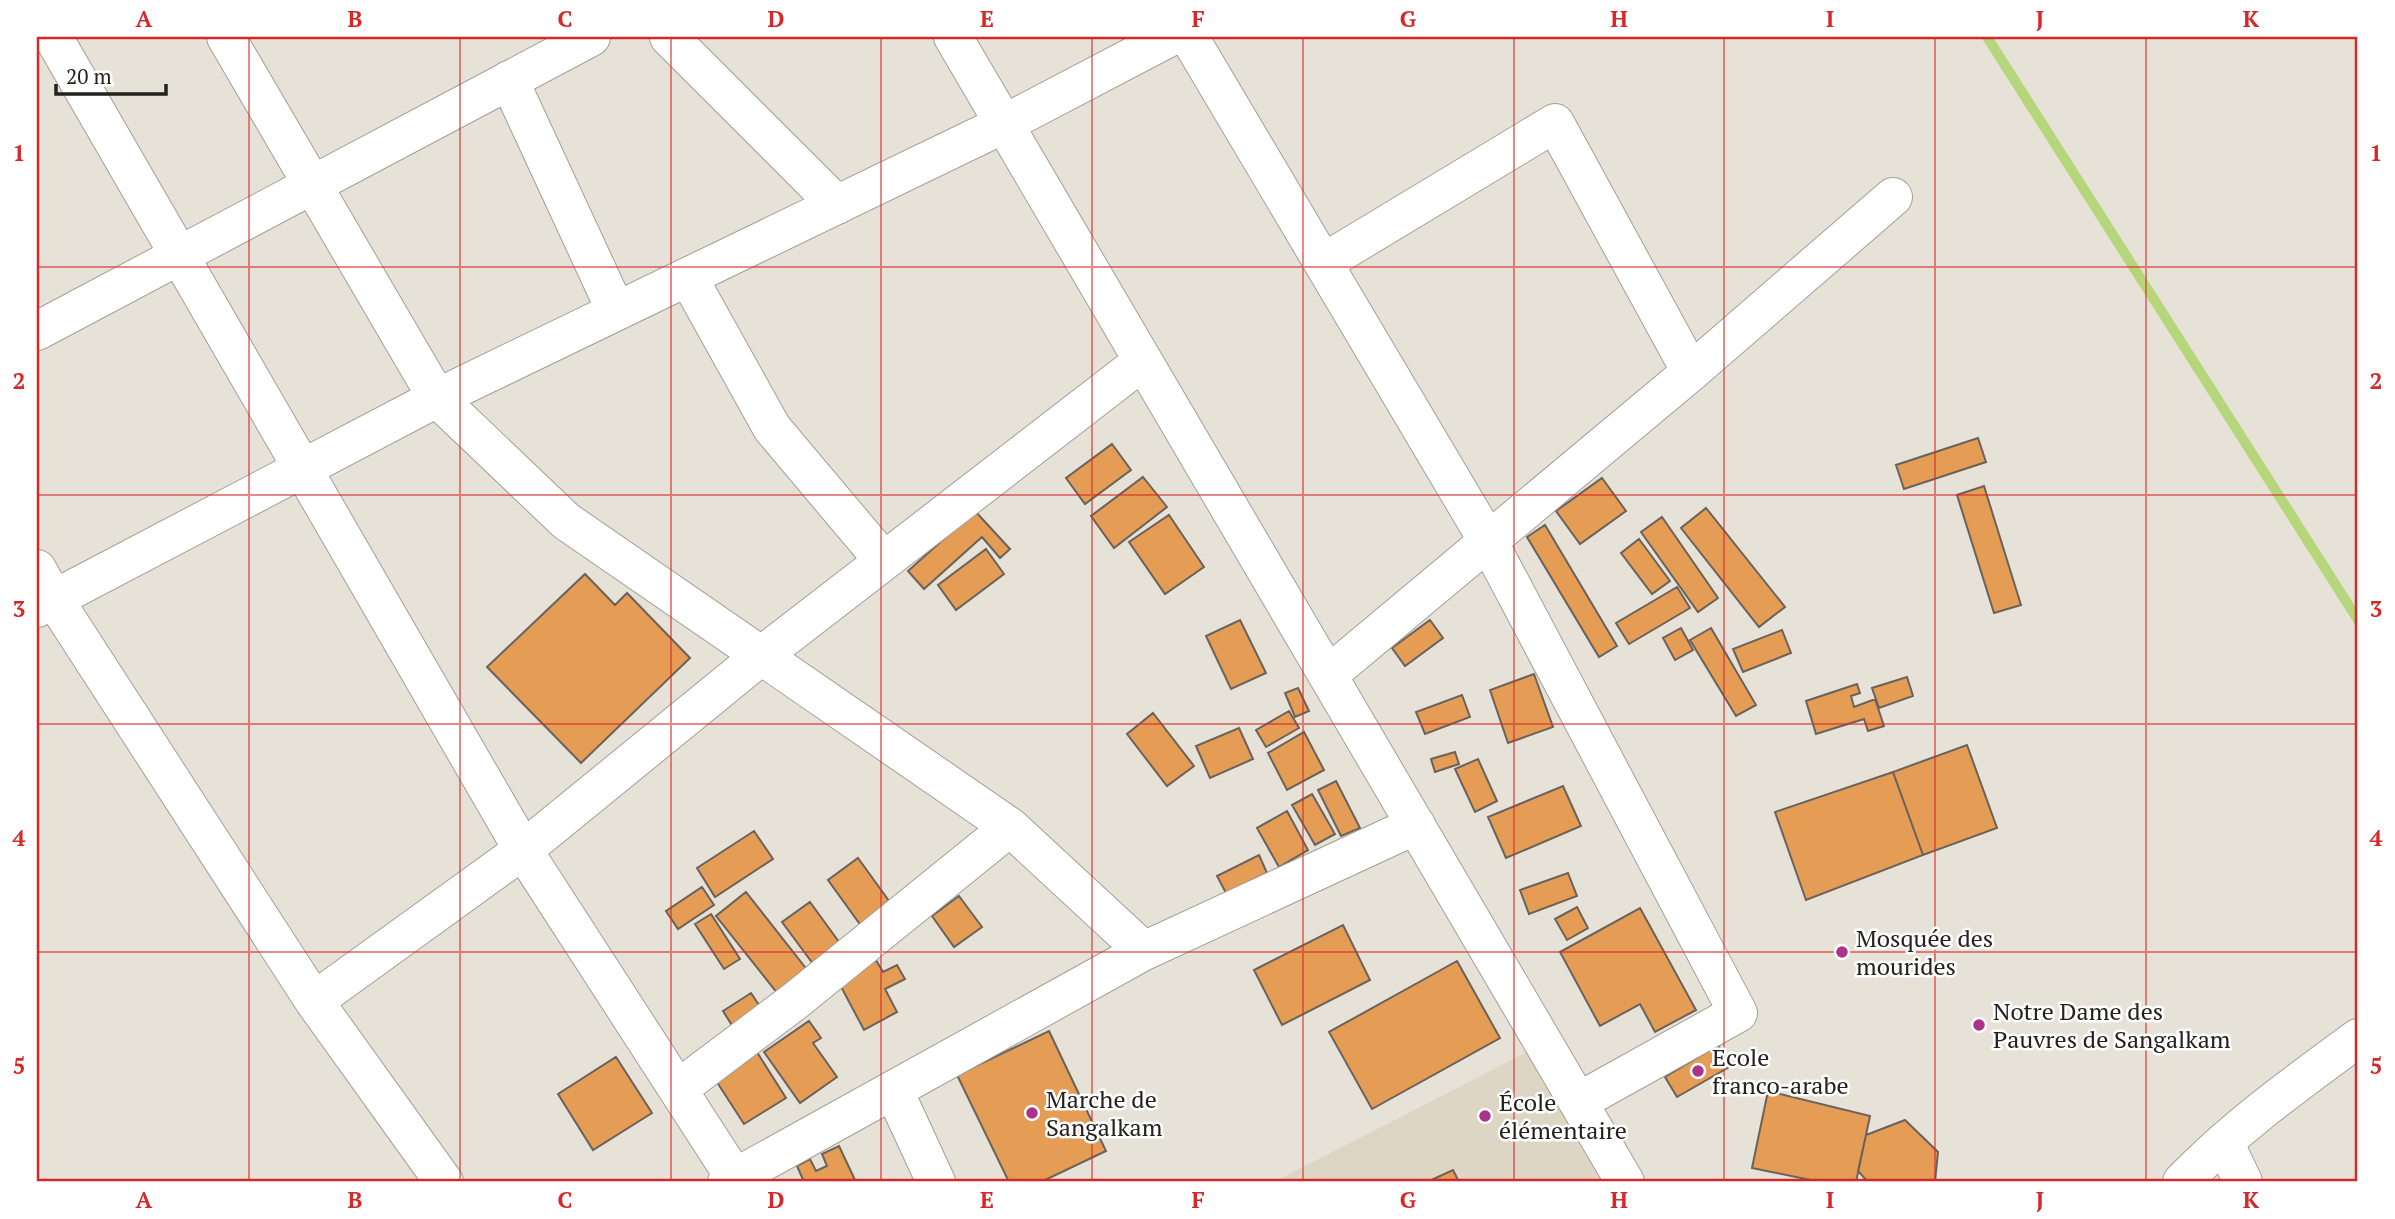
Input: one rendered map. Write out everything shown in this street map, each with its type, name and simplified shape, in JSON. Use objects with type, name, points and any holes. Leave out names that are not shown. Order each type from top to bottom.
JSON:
[{"type":"street","points":[[53,37],[523,850],[678,1089],[731,1180],[1144,951],[1416,825]]},
{"type":"street","points":[[226,37],[437,398],[566,521],[1010,827],[1144,951]]},
{"type":"street","points":[[37,331],[591,37]]},
{"type":"street","points":[[669,37],[837,205]]},
{"type":"street","points":[[953,37],[1625,1182]]},
{"type":"street","points":[[444,1182],[314,1001],[42,592],[303,470],[437,398],[1004,124],[1170,37]]},
{"type":"street","points":[[1189,37],[1488,541],[1738,1013],[1578,1102]]},
{"type":"street","points":[[509,80],[616,312]]},
{"type":"street","points":[[1323,263],[1555,123],[1691,372]]},
{"type":"street","points":[[1328,676],[1691,372],[1893,197]]},
{"type":"street","points":[[688,277],[772,428],[884,561]]},
{"type":"street","points":[[314,1001],[523,850],[761,656],[1143,361]]},
{"type":"street","points":[[678,1089],[795,1001],[1010,827]]},
{"type":"street","points":[[2182,1182],[2273,1100],[2358,1038]]},
{"type":"street","points":[[894,1091],[936,1182]]},
{"type":"street","points":[[2224,1142],[2243,1182]]},
{"type":"shaded area","name":"École élémentaire","points":[[1531,1050],[1603,1182],[1274,1182]]},
{"type":"building","points":[[1978,438],[1986,462],[1904,489],[1896,465]]},
{"type":"building","points":[[1112,444],[1131,470],[1085,504],[1066,478]]},
{"type":"building","points":[[1143,477],[1167,507],[1114,548],[1091,516]]},
{"type":"building","points":[[1602,478],[1626,511],[1580,544],[1556,511]]},
{"type":"building","points":[[1984,486],[2021,605],[1994,613],[1957,495]]},
{"type":"building","points":[[1706,508],[1785,607],[1759,627],[1681,528]]},
{"type":"building","points":[[975,511],[1010,549],[1000,558],[982,537],[924,589],[908,571]]},
{"type":"building","points":[[1169,515],[1204,567],[1165,594],[1129,542]]},
{"type":"building","points":[[1662,517],[1718,598],[1698,612],[1641,532]]},
{"type":"building","points":[[1545,525],[1617,646],[1599,657],[1527,537]]},
{"type":"building","points":[[1639,539],[1670,581],[1652,594],[1621,553]]},
{"type":"building","points":[[986,549],[1004,574],[956,610],[938,585]]},
{"type":"building","points":[[585,574],[615,605],[627,593],[690,658],[581,763],[487,667]]},
{"type":"building","points":[[1677,587],[1690,608],[1629,644],[1616,623]]},
{"type":"building","points":[[1240,620],[1266,673],[1231,689],[1206,636]]},
{"type":"building","points":[[1430,620],[1443,638],[1405,666],[1392,648]]},
{"type":"building","points":[[1681,628],[1693,650],[1675,660],[1663,638]]},
{"type":"building","points":[[1711,628],[1756,705],[1736,716],[1690,640]]},
{"type":"building","points":[[1782,630],[1791,653],[1743,672],[1733,649]]},
{"type":"building","points":[[1534,674],[1553,727],[1508,743],[1490,690]]},
{"type":"building","points":[[1907,677],[1913,696],[1879,708],[1872,688]]},
{"type":"building","points":[[1857,684],[1860,693],[1851,696],[1854,707],[1875,699],[1884,726],[1868,731],[1864,719],[1816,734],[1806,701]]},
{"type":"building","points":[[1298,688],[1309,711],[1295,717],[1285,693]]},
{"type":"building","points":[[1462,695],[1470,717],[1425,734],[1416,712]]},
{"type":"building","points":[[1289,711],[1299,728],[1266,747],[1256,730]]},
{"type":"building","points":[[1153,713],[1194,766],[1167,786],[1127,734]]},
{"type":"building","points":[[1239,728],[1253,759],[1210,778],[1196,746]]},
{"type":"building","points":[[1304,732],[1324,770],[1287,790],[1268,753]]},
{"type":"building","points":[[1967,745],[1997,828],[1923,855],[1893,772]]},
{"type":"building","points":[[1455,752],[1459,764],[1435,772],[1431,759]]},
{"type":"building","points":[[1478,759],[1497,801],[1475,812],[1455,769]]},
{"type":"building","points":[[1893,772],[1923,855],[1806,900],[1775,812]]},
{"type":"building","points":[[1336,781],[1360,828],[1341,836],[1318,790]]},
{"type":"building","points":[[1563,786],[1581,826],[1506,858],[1488,817]]},
{"type":"building","points":[[1312,794],[1335,834],[1315,845],[1292,805]]},
{"type":"building","points":[[1287,811],[1308,850],[1279,867],[1257,828]]},
{"type":"building","points":[[754,831],[773,859],[715,897],[697,868]]},
{"type":"building","points":[[1259,855],[1267,873],[1226,893],[1217,876]]},
{"type":"building","points":[[858,858],[897,912],[867,934],[828,880]]},
{"type":"building","points":[[1568,873],[1577,896],[1529,914],[1520,890]]},
{"type":"building","points":[[702,887],[714,905],[678,929],[666,911]]},
{"type":"building","points":[[746,892],[812,976],[782,999],[716,916]]},
{"type":"building","points":[[959,896],[982,927],[954,947],[932,916]]},
{"type":"building","points":[[810,902],[847,953],[819,972],[782,922]]},
{"type":"building","points":[[1577,907],[1588,928],[1567,940],[1555,919]]},
{"type":"building","points":[[1640,908],[1696,1010],[1655,1032],[1640,1004],[1600,1026],[1560,952]]},
{"type":"building","points":[[711,914],[740,959],[724,969],[695,924]]},
{"type":"building","points":[[1343,925],[1370,980],[1282,1025],[1254,970]]},
{"type":"building","points":[[876,960],[883,972],[897,965],[905,979],[885,989],[897,1012],[864,1030],[838,981]]},
{"type":"building","points":[[1457,961],[1500,1038],[1372,1109],[1329,1032]]},
{"type":"building","points":[[1457,961],[1500,1038],[1372,1109],[1329,1032]]},
{"type":"building","points":[[751,993],[767,1017],[738,1035],[723,1011]]},
{"type":"building","points":[[809,1021],[821,1038],[813,1043],[837,1077],[800,1103],[764,1052]]},
{"type":"building","name":"Marche de Sangalkam","points":[[1049,1031],[1106,1151],[1041,1182],[1009,1182],[957,1075]]},
{"type":"building","name":"Ecole franco-arabe","points":[[1718,1045],[1731,1066],[1677,1097],[1665,1077]]},
{"type":"building","points":[[755,1049],[786,1098],[744,1124],[713,1076]]},
{"type":"building","points":[[616,1057],[652,1113],[593,1150],[558,1094]]},
{"type":"building","points":[[1768,1091],[1870,1116],[1856,1182],[1820,1182],[1752,1168]]},
{"type":"building","points":[[1905,1120],[1938,1152],[1935,1182],[1868,1182],[1858,1171],[1866,1135]]},
{"type":"building","points":[[839,1146],[856,1182],[804,1182],[797,1166],[810,1159],[816,1171],[827,1166],[822,1154]]},
{"type":"building","points":[[1453,1170],[1459,1182],[1427,1182]]},
{"type":"waterway","points":[[1987,37],[2358,620]]},
{"type":"place","name":"Mosquée des mourides","points":[[1842,952]]},
{"type":"place","name":"Notre Dame des Pauvres de Sangalkam","points":[[1979,1025]]},
{"type":"place","name":"Ecole franco-arabe","points":[[1698,1071]]},
{"type":"place","name":"Marche de Sangalkam","points":[[1032,1113]]},
{"type":"place","name":"École élémentaire","points":[[1485,1116]]}]
